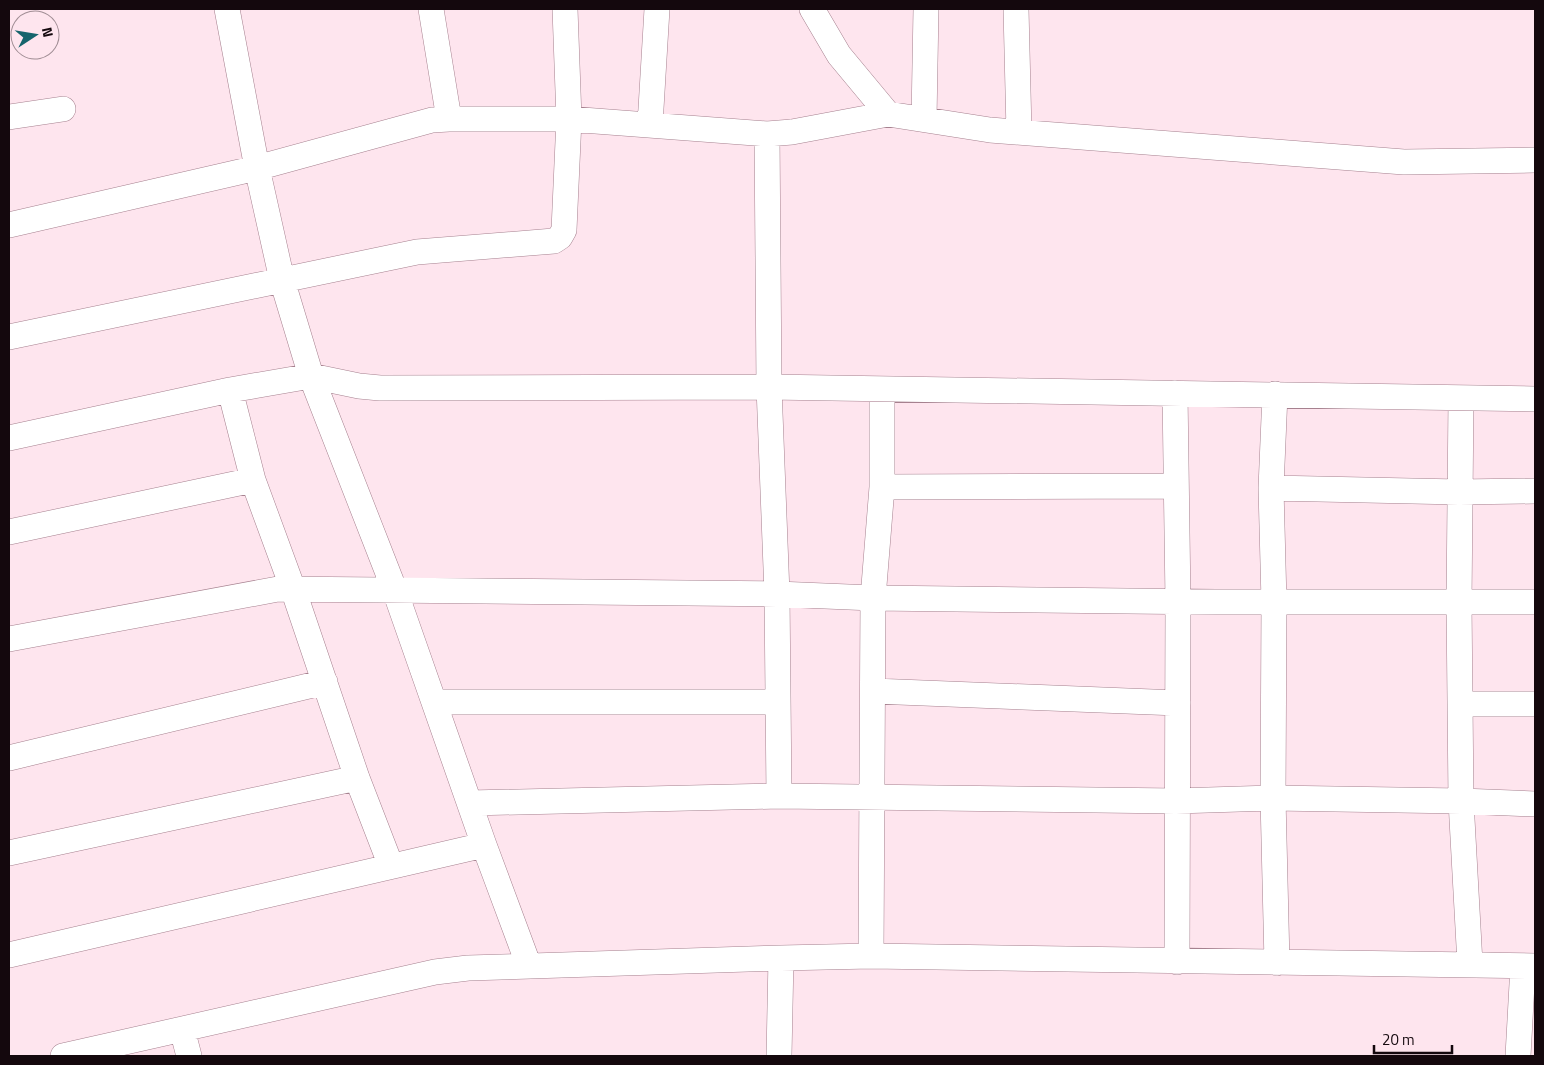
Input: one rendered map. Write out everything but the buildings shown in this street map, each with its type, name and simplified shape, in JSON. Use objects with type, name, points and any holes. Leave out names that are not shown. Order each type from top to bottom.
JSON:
[{"type":"street","points":[[226,9],[256,168],[282,280],[311,376],[395,591],[484,845],[529,966]]},
{"type":"street","points":[[431,9],[449,119]]},
{"type":"street","points":[[9,337],[428,250],[554,240],[560,237],[564,230],[570,119],[565,9]]},
{"type":"street","points":[[650,126],[657,9]]},
{"type":"street","points":[[812,9],[839,55],[888,114]]},
{"type":"street","points":[[924,119],[926,9]]},
{"type":"street","points":[[1016,9],[1019,132]]},
{"type":"street","points":[[9,117],[62,109]]},
{"type":"street","points":[[9,224],[256,168],[432,120],[449,119],[570,119],[767,134],[792,132],[888,114],[990,130],[1404,162],[1535,160]]},
{"type":"street","points":[[767,134],[768,387],[777,594],[779,796]]},
{"type":"street","points":[[9,438],[230,390],[311,376],[359,386],[380,388],[882,388],[1535,399]]},
{"type":"street","points":[[871,956],[873,598],[882,487],[882,388]]},
{"type":"street","points":[[230,390],[252,480],[293,589],[357,778],[391,866]]},
{"type":"street","points":[[1175,393],[1178,601],[1177,962]]},
{"type":"street","points":[[1275,394],[1271,488],[1274,602],[1273,798],[1277,963]]},
{"type":"street","points":[[1461,399],[1459,603],[1461,801],[1470,964]]},
{"type":"street","points":[[9,532],[252,480]]},
{"type":"street","points":[[882,487],[1176,486]]},
{"type":"street","points":[[1271,488],[1460,492],[1535,491]]},
{"type":"street","points":[[9,639],[268,590],[293,589],[777,594],[873,598],[1274,602],[1535,602]]},
{"type":"street","points":[[9,758],[325,682]]},
{"type":"street","points":[[873,691],[1178,703]]},
{"type":"street","points":[[434,702],[778,702]]},
{"type":"street","points":[[1460,704],[1535,704]]},
{"type":"street","points":[[9,853],[357,778]]},
{"type":"street","points":[[470,803],[779,796],[1176,801],[1273,798],[1535,804]]},
{"type":"street","points":[[9,955],[484,845]]},
{"type":"street","points":[[63,1056],[435,972],[468,968],[871,956],[1529,966],[1518,1056]]},
{"type":"street","points":[[779,1056],[781,958]]},
{"type":"street","points":[[182,1029],[189,1056]]}]
